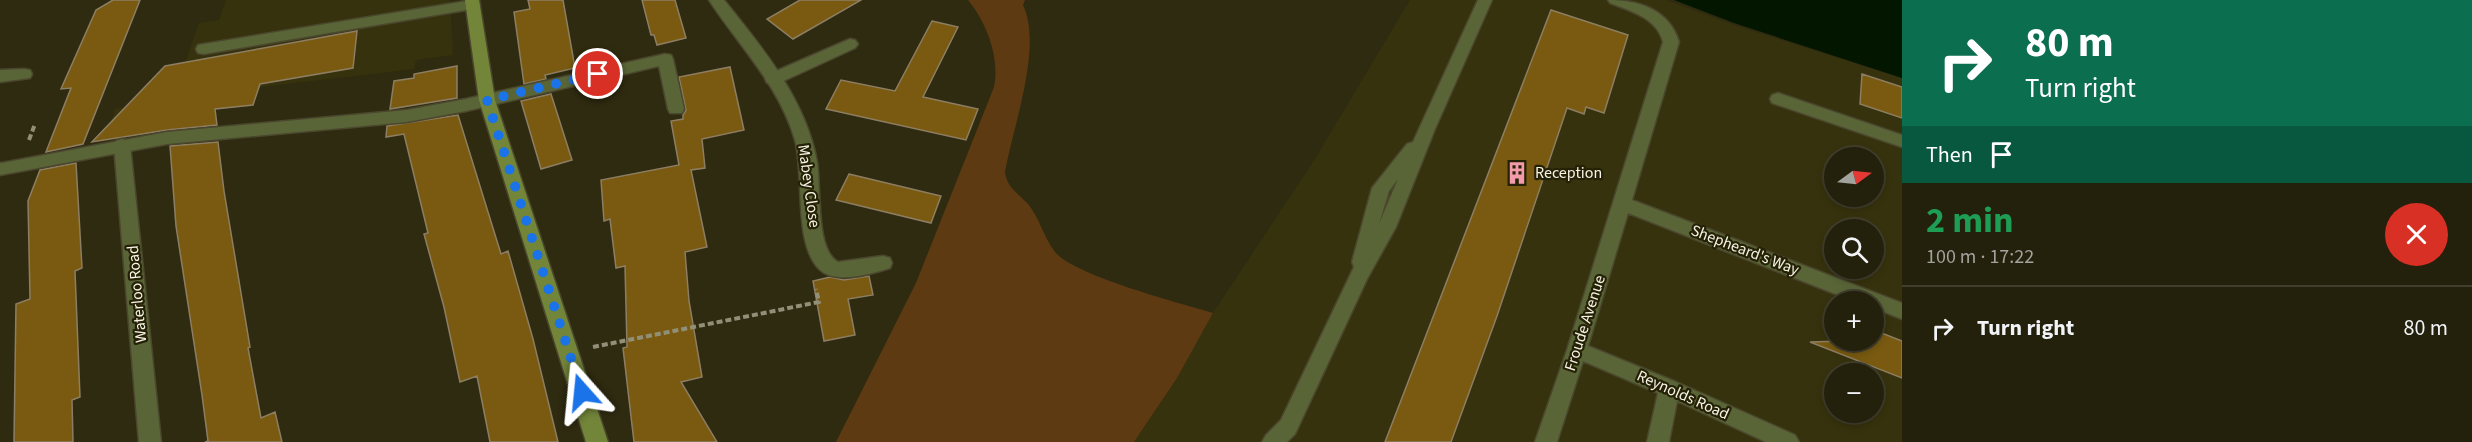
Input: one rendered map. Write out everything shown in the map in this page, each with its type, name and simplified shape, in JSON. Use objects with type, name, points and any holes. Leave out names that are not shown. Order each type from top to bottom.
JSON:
[{"type":"street","name":"Mabey Close","points":[[716,0],[742,32],[773,79],[798,124],[805,146],[819,255],[825,264]]},
{"type":"street","points":[[1273,442],[1288,428],[1359,276],[1387,227],[1427,129],[1485,0]]},
{"type":"street","name":"Froude Avenue","points":[[1546,442],[1577,350],[1671,42],[1665,28],[1652,16],[1615,0]]},
{"type":"street","points":[[204,50],[472,2],[487,100],[597,442]]},
{"type":"street","points":[[773,79],[850,44]]},
{"type":"street","points":[[2,169],[122,145],[250,129],[394,118],[487,100],[665,58],[676,109]]},
{"type":"street","points":[[0,76],[24,74]]},
{"type":"street","points":[[1778,99],[1902,141]]},
{"type":"street","name":"Waterloo Road","points":[[122,145],[150,442]]},
{"type":"street","name":"Shepheard's Way","points":[[1622,203],[1902,311]]},
{"type":"street","points":[[825,264],[839,269],[883,263]]},
{"type":"street","name":"Reynolds Road","points":[[1577,350],[1669,388],[1788,442]]},
{"type":"street","points":[[1658,442],[1669,388]]},
{"type":"path","points":[[568,352],[819,302],[815,281],[825,264]]},
{"type":"shaded area","points":[[226,0],[450,0],[453,55],[416,60],[414,69],[202,94],[180,128],[106,140],[115,109],[126,107],[185,63],[199,23],[219,20]]},
{"type":"shaded area","points":[[968,0],[1025,0],[1023,5],[1030,42],[1028,64],[1005,172],[1011,186],[1032,210],[1055,252],[1066,261],[1105,279],[1213,313],[1177,378],[1134,442],[836,442],[916,283],[994,87],[995,64],[990,41],[981,19]]},
{"type":"shaded area","points":[[1410,0],[1666,0],[1737,26],[1902,78],[1902,442],[1134,442],[1177,378],[1213,313],[1315,159]]},
{"type":"shaded area","points":[[1674,0],[1902,0],[1902,78],[1734,23]]},
{"type":"building","points":[[113,0],[140,0],[83,144],[46,152],[71,88],[61,89],[96,10]]},
{"type":"building","points":[[528,0],[563,0],[575,68],[545,75],[546,79],[524,84],[514,12],[530,9]]},
{"type":"building","points":[[642,0],[675,0],[686,38],[657,45],[654,35],[651,35]]},
{"type":"building","points":[[800,0],[861,0],[793,39],[767,19]]},
{"type":"building","name":"Reception","points":[[1551,10],[1628,35],[1604,113],[1586,107],[1584,114],[1567,108],[1497,316],[1451,442],[1385,442]]},
{"type":"building","points":[[932,21],[958,27],[923,97],[978,109],[966,140],[826,109],[841,80],[895,91]]},
{"type":"building","points":[[357,31],[353,68],[260,84],[253,105],[215,109],[217,125],[92,142],[165,66]]},
{"type":"building","points":[[457,66],[457,98],[390,109],[394,81],[414,78],[414,74]]},
{"type":"building","points":[[730,67],[744,130],[702,139],[705,168],[691,170],[707,247],[685,252],[689,301],[702,377],[681,382],[717,442],[634,442],[623,348],[627,347],[625,266],[616,268],[610,219],[604,221],[601,180],[679,165],[671,121],[683,119],[686,110],[679,77]]},
{"type":"building","points":[[1862,74],[1902,87],[1902,118],[1860,104]]},
{"type":"building","points":[[551,94],[572,160],[541,169],[521,101]]},
{"type":"building","points":[[458,115],[501,254],[508,251],[533,339],[558,442],[490,442],[477,376],[460,382],[444,307],[424,234],[428,233],[404,134],[386,137],[387,126]]},
{"type":"building","points":[[218,142],[250,347],[248,348],[261,418],[275,412],[282,442],[205,442],[208,441],[202,395],[176,226],[170,146]]},
{"type":"building","points":[[76,163],[82,268],[75,271],[80,397],[72,400],[73,442],[14,442],[16,304],[30,299],[28,201],[40,170]]},
{"type":"building","points":[[849,174],[941,196],[931,223],[836,200]]},
{"type":"building","points":[[869,276],[873,295],[848,299],[855,335],[824,341],[813,281],[830,277],[844,280]]},
{"type":"building","points":[[1884,334],[1902,341],[1902,378],[1884,371],[1884,363],[1864,363],[1833,351],[1884,351]]},
{"type":"building","points":[[1810,342],[1824,342],[1824,347]]},
{"type":"place","name":"Reception","points":[[1517,173]]},
{"type":"route","points":[[582,392],[487,100],[598,74]]}]
